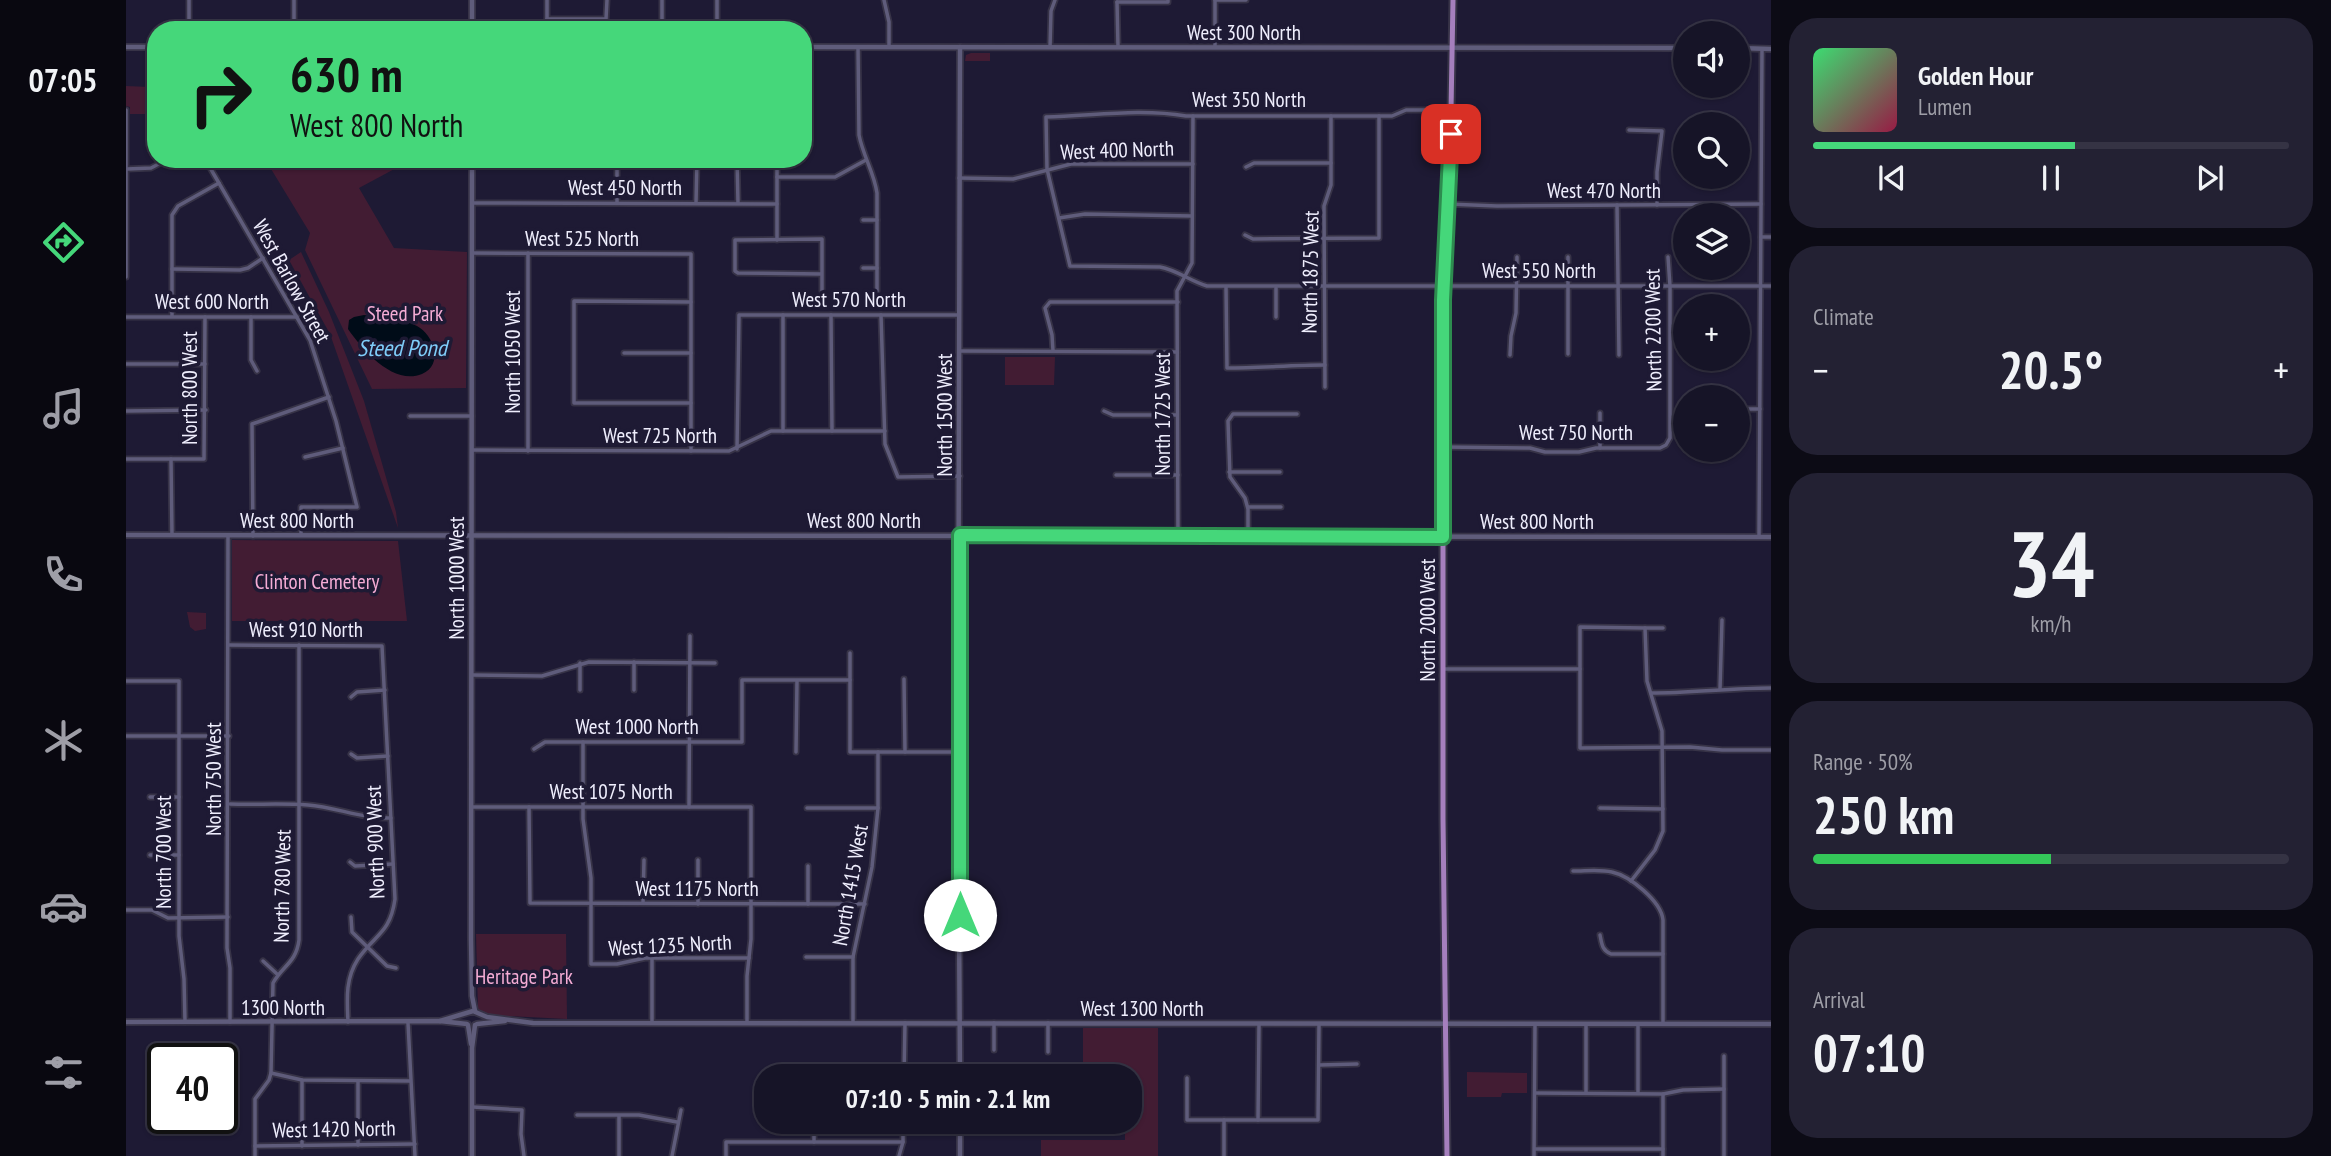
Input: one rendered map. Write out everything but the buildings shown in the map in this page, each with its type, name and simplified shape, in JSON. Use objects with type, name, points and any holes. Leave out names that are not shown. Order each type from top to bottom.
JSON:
[{"type":"main road","name":"North 2000 West","points":[[1447,1156],[1444,1025],[1443,447],[1444,286],[1453,0]]},
{"type":"street","points":[[189,0],[189,21]]},
{"type":"street","points":[[294,0],[294,21]]},
{"type":"street","points":[[472,0],[472,21]]},
{"type":"street","points":[[547,0],[547,19],[606,19],[607,0]]},
{"type":"street","points":[[662,0],[662,21]]},
{"type":"street","points":[[717,0],[717,21]]},
{"type":"street","points":[[884,0],[889,22],[889,47]]},
{"type":"street","points":[[1051,47],[1051,11],[1054,0]]},
{"type":"street","points":[[1215,48],[1215,0],[1246,0]]},
{"type":"street","points":[[1118,48],[1116,1],[1168,1]]},
{"type":"street","points":[[126,47],[147,47]]},
{"type":"street","name":"West 300 North","points":[[812,47],[1673,48]]},
{"type":"street","points":[[858,47],[859,135],[866,160],[875,178],[877,291]]},
{"type":"street","name":"North 1500 West","points":[[960,47],[960,1064]]},
{"type":"street","points":[[1750,48],[1771,48]]},
{"type":"street","points":[[1759,537],[1762,49]]},
{"type":"street","points":[[126,277],[127,110]]},
{"type":"street","name":"West 350 North","points":[[1047,169],[1046,117],[1093,113],[1392,116],[1406,110],[1451,110]]},
{"type":"street","points":[[1047,169],[1070,266],[1160,267],[1178,272],[1184,277],[1192,263],[1192,116]]},
{"type":"street","name":"North 1875 West","points":[[1325,387],[1324,206],[1331,185],[1331,116]]},
{"type":"street","points":[[1245,235],[1253,239],[1379,238],[1379,116]]},
{"type":"street","points":[[1629,130],[1662,131],[1657,172],[1657,205]]},
{"type":"street","points":[[777,177],[835,177],[866,160]]},
{"type":"street","points":[[1246,167],[1254,163],[1331,163]]},
{"type":"street","name":"West 400 North","points":[[959,178],[1013,179],[1071,164],[1193,164]]},
{"type":"street","points":[[127,169],[151,168]]},
{"type":"street","name":"West Barlow Street","points":[[210,168],[310,340],[343,448],[357,507],[301,507],[301,535]]},
{"type":"street","name":"North 1000 West","points":[[468,1024],[465,1018],[472,996],[472,168]]},
{"type":"street","points":[[617,168],[617,203]]},
{"type":"street","points":[[696,203],[697,168]]},
{"type":"street","points":[[737,168],[738,204]]},
{"type":"street","points":[[777,168],[777,240]]},
{"type":"street","points":[[172,317],[173,215],[178,206],[219,183]]},
{"type":"street","name":"West 450 North","points":[[472,203],[777,204]]},
{"type":"street","name":"West 470 North","points":[[1448,204],[1761,204]]},
{"type":"street","points":[[1618,205],[1619,355]]},
{"type":"street","points":[[1059,218],[1085,214],[1192,216]]},
{"type":"street","points":[[863,220],[877,220]]},
{"type":"street","points":[[1761,237],[1771,237]]},
{"type":"street","points":[[822,274],[735,271],[735,240],[822,239],[822,274],[822,291]]},
{"type":"street","name":"West 525 North","points":[[472,253],[691,254],[691,302]]},
{"type":"street","name":"North 1050 West","points":[[528,253],[528,451]]},
{"type":"street","points":[[1510,355],[1511,336],[1515,325],[1517,257]]},
{"type":"street","points":[[1568,257],[1568,354]]},
{"type":"street","name":"North 2200 West","points":[[1666,445],[1670,438],[1668,257]]},
{"type":"street","points":[[172,269],[240,270],[263,258]]},
{"type":"street","points":[[863,268],[877,268]]},
{"type":"street","name":"West 550 North","points":[[1184,277],[1207,286],[1226,287],[1771,286]]},
{"type":"street","name":"North 1725 West","points":[[1178,536],[1177,291],[1184,277]]},
{"type":"street","points":[[1226,287],[1227,368],[1325,365]]},
{"type":"street","points":[[1276,287],[1276,317]]},
{"type":"street","points":[[691,403],[574,403],[574,301],[691,302],[691,353],[691,403],[691,451]]},
{"type":"street","points":[[1053,352],[1045,308],[1050,302],[1178,302]]},
{"type":"street","name":"West 570 North","points":[[737,449],[739,314],[960,315]]},
{"type":"street","points":[[783,314],[783,431]]},
{"type":"street","points":[[831,315],[832,431]]},
{"type":"street","points":[[881,315],[885,444],[898,477],[960,476]]},
{"type":"street","name":"West 600 North","points":[[126,317],[297,317]]},
{"type":"street","name":"North 800 West","points":[[171,459],[204,459],[205,317]]},
{"type":"street","points":[[251,317],[251,360],[257,371]]},
{"type":"street","points":[[961,351],[1177,352]]},
{"type":"street","points":[[625,353],[691,353]]},
{"type":"street","points":[[126,364],[205,364]]},
{"type":"street","points":[[253,536],[252,424],[329,397]]},
{"type":"street","points":[[1750,409],[1760,409]]},
{"type":"street","points":[[126,411],[206,410]]},
{"type":"street","points":[[1104,411],[1114,415],[1178,415]]},
{"type":"street","points":[[1600,413],[1600,448]]},
{"type":"street","points":[[1248,536],[1248,507],[1229,472],[1228,421],[1233,414],[1297,414]]},
{"type":"street","points":[[410,416],[472,416]]},
{"type":"street","name":"West 725 North","points":[[472,450],[730,451],[771,431],[885,431]]},
{"type":"street","name":"West 750 North","points":[[1443,447],[1530,448],[1545,452],[1579,452],[1600,448],[1660,448],[1666,445]]},
{"type":"street","points":[[304,457],[343,448]]},
{"type":"street","points":[[126,459],[171,459],[172,535]]},
{"type":"street","points":[[1229,472],[1280,472]]},
{"type":"street","points":[[1116,475],[1178,475]]},
{"type":"street","points":[[1248,507],[1281,507]]},
{"type":"street","name":"West 800 North","points":[[126,535],[1771,537]]},
{"type":"street","name":"North 750 West","points":[[228,536],[227,948],[230,968],[230,1023]]},
{"type":"street","points":[[1720,690],[1721,620]]},
{"type":"street","points":[[1662,628],[1580,627],[1580,748],[1771,750]]},
{"type":"street","points":[[1631,881],[1660,840],[1663,831],[1662,731],[1646,670],[1645,628]]},
{"type":"street","points":[[689,807],[690,636]]},
{"type":"street","name":"West 910 North","points":[[229,645],[382,646]]},
{"type":"street","name":"North 780 West","points":[[255,1156],[255,1099],[271,1073],[272,990],[278,975],[293,960],[299,940],[299,645]]},
{"type":"street","name":"North 900 West","points":[[348,1022],[349,978],[359,957],[388,925],[395,900],[382,646]]},
{"type":"street","points":[[850,653],[850,752],[958,752]]},
{"type":"street","points":[[634,662],[634,690]]},
{"type":"street","points":[[580,663],[580,690]]},
{"type":"street","points":[[472,675],[542,676],[580,663],[715,663]]},
{"type":"street","points":[[1443,669],[1580,669]]},
{"type":"street","points":[[904,679],[905,752]]},
{"type":"street","name":"West 1000 North","points":[[534,749],[545,742],[742,742],[742,680],[797,680]]},
{"type":"street","points":[[796,752],[797,680],[850,680]]},
{"type":"street","name":"North 700 West","points":[[126,681],[179,681],[179,918],[184,1022]]},
{"type":"street","points":[[1651,693],[1771,688]]},
{"type":"street","points":[[351,697],[357,692],[384,690]]},
{"type":"street","points":[[126,736],[229,736]]},
{"type":"street","points":[[583,742],[583,807],[590,862],[591,903]]},
{"type":"street","name":"North 1415 West","points":[[853,1023],[853,957],[873,867],[878,808],[878,752]]},
{"type":"street","points":[[351,754],[357,758],[388,756]]},
{"type":"street","points":[[150,797],[179,797]]},
{"type":"street","points":[[229,804],[299,805],[391,818]]},
{"type":"street","name":"West 1075 North","points":[[472,807],[751,807],[751,904]]},
{"type":"street","name":"West 1175 North","points":[[529,807],[530,903],[864,904]]},
{"type":"street","points":[[807,808],[878,808]]},
{"type":"street","points":[[1600,808],[1663,809]]},
{"type":"street","points":[[150,855],[179,855]]},
{"type":"street","points":[[643,904],[644,860]]},
{"type":"street","points":[[698,860],[698,904]]},
{"type":"street","points":[[350,862],[355,866],[393,864]]},
{"type":"street","points":[[808,866],[808,904]]},
{"type":"street","points":[[1573,871],[1611,872],[1631,881],[1661,909],[1663,1024]]},
{"type":"street","name":"West 1235 North","points":[[591,903],[591,964],[617,964],[652,958],[749,958]]},
{"type":"street","points":[[747,1023],[751,904]]},
{"type":"street","points":[[126,909],[152,910],[168,918],[228,917]]},
{"type":"street","points":[[351,917],[352,932],[387,966],[396,968]]},
{"type":"street","points":[[1601,935],[1602,947],[1611,954],[1663,954]]},
{"type":"street","points":[[806,957],[853,957]]},
{"type":"street","points":[[652,958],[652,1023]]},
{"type":"street","points":[[263,961],[278,975]]},
{"type":"street","name":"North 1000 West","points":[[472,996],[477,1013]]},
{"type":"street","name":"1300 North","points":[[440,1021],[467,1013],[477,1013]]},
{"type":"street","points":[[472,1048],[477,1013]]},
{"type":"street","name":"West 1300 North","points":[[477,1013],[533,1023],[1771,1024]]},
{"type":"street","name":"1300 North","points":[[126,1022],[440,1021],[476,1024]]},
{"type":"street","name":"West 1300 North","points":[[476,1024],[512,1021]]},
{"type":"street","points":[[408,1023],[415,1156]]},
{"type":"street","points":[[904,1064],[905,1023]]},
{"type":"street","points":[[994,1023],[994,1050]]},
{"type":"street","points":[[1048,1023],[1048,1052]]},
{"type":"street","points":[[468,1024],[472,1048],[472,1156]]},
{"type":"street","points":[[1534,1156],[1535,1024]]},
{"type":"street","points":[[1586,1024],[1586,1093]]},
{"type":"street","points":[[1638,1024],[1638,1093]]},
{"type":"street","points":[[1258,1120],[1259,1025]]},
{"type":"street","points":[[1187,1078],[1187,1120],[1318,1120],[1319,1025]]},
{"type":"street","points":[[1724,1056],[1724,1156]]},
{"type":"street","points":[[1319,1065],[1357,1064]]},
{"type":"street","points":[[271,1073],[302,1080],[410,1081]]},
{"type":"street","points":[[302,1080],[302,1146]]},
{"type":"street","points":[[358,1081],[358,1146]]},
{"type":"street","points":[[1535,1093],[1663,1094],[1683,1090],[1724,1089]]},
{"type":"street","points":[[1663,1094],[1663,1156]]},
{"type":"street","points":[[472,1107],[522,1110],[524,1156]]},
{"type":"street","points":[[672,1156],[681,1110]]},
{"type":"street","points":[[578,1115],[639,1115],[677,1122]]},
{"type":"street","points":[[619,1115],[619,1156]]},
{"type":"street","points":[[1224,1120],[1224,1156]]},
{"type":"street","points":[[814,1134],[814,1142]]},
{"type":"street","points":[[899,1156],[903,1134]]},
{"type":"street","points":[[960,1134],[960,1156]]},
{"type":"street","points":[[726,1156],[726,1142],[903,1142]]},
{"type":"street","name":"West 1420 North","points":[[255,1146],[415,1144]]},
{"type":"street","points":[[1535,1149],[1599,1152],[1663,1149]]},
{"type":"green space","points":[[990,53],[990,61],[965,61],[966,55]]},
{"type":"green space","points":[[126,86],[147,87],[147,114],[130,114],[130,107],[126,106]]},
{"type":"green space","name":"Steed Park","points":[[270,168],[396,168],[359,188],[394,248],[467,252],[466,388],[372,389],[305,250],[310,233]]},
{"type":"green space","points":[[301,252],[329,312],[364,401],[396,512],[398,528],[330,334],[289,260]]},
{"type":"green space","points":[[1005,357],[1055,357],[1054,385],[1005,385]]},
{"type":"green space","name":"Clinton Cemetery","points":[[232,540],[398,541],[407,621],[232,621]]},
{"type":"green space","points":[[187,612],[206,613],[206,629],[195,631],[190,627]]},
{"type":"green space","name":"Heritage Park","points":[[476,934],[566,934],[567,1019],[486,1015],[478,1009]]},
{"type":"green space","points":[[1083,1028],[1158,1028],[1158,1156],[1041,1156],[1041,1140],[1125,1140],[1125,1134],[1142,1134],[1142,1064],[1083,1064]]},
{"type":"green space","points":[[1467,1072],[1527,1073],[1527,1093],[1502,1093],[1501,1097],[1467,1097]]},
{"type":"water","name":"Steed Pond","points":[[364,315],[404,321],[423,330],[434,350],[435,357],[429,370],[411,376],[400,375],[379,364],[348,329],[349,320]]},
{"type":"route","points":[[960,915],[960,535],[1443,537],[1443,300],[1451,134]]}]
